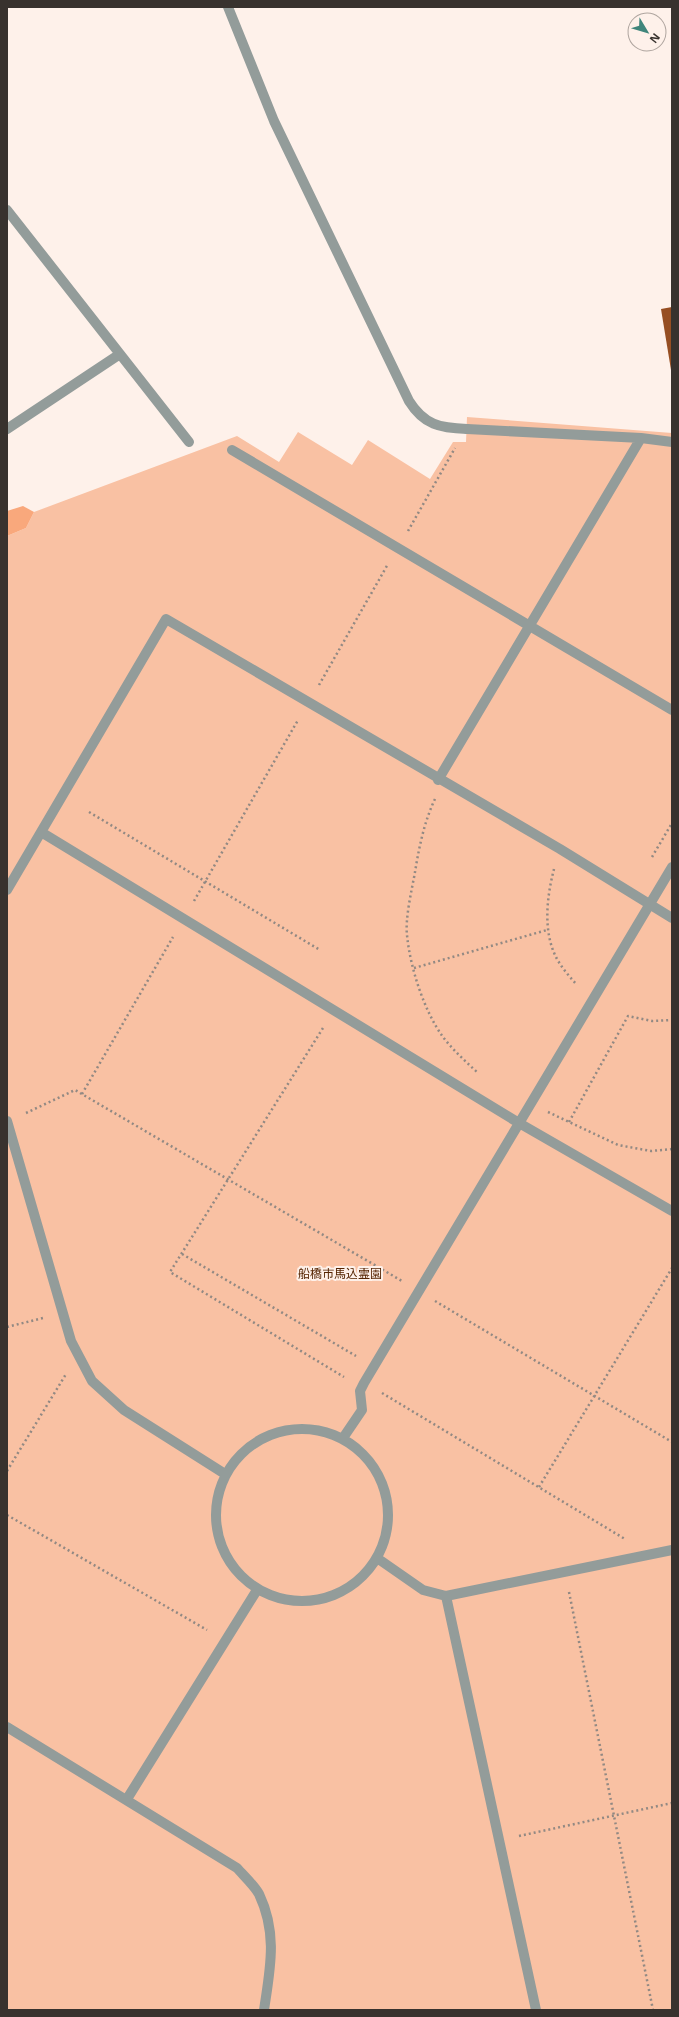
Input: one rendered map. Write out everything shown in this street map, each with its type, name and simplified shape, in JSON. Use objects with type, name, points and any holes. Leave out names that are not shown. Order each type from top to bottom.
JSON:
[{"type":"street","points":[[228,7],[274,121],[409,401],[415,410],[429,422],[444,428],[641,438],[672,442]]},
{"type":"street","points":[[7,210],[189,442]]},
{"type":"street","points":[[7,429],[120,354]]},
{"type":"street","points":[[441,781],[529,626],[641,438]]},
{"type":"street","points":[[232,450],[672,710]]},
{"type":"street","points":[[7,890],[166,619],[441,781],[560,849],[672,918]]},
{"type":"street","points":[[41,832],[519,1123],[672,1211]]},
{"type":"street","points":[[343,1438],[362,1410],[360,1391],[363,1385],[672,867]]},
{"type":"street","points":[[7,1122],[71,1341],[92,1381],[124,1410],[225,1474]]},
{"type":"street","points":[[290,1428],[318,1429],[343,1438],[370,1460],[385,1491],[388,1525],[377,1558],[355,1584],[323,1599],[289,1601],[257,1590],[237,1573],[222,1551],[216,1526],[216,1499],[225,1474],[242,1452],[264,1437],[290,1428]]},
{"type":"street","points":[[377,1558],[423,1590],[446,1596],[672,1550]]},
{"type":"street","points":[[127,1799],[257,1590]]},
{"type":"street","points":[[446,1596],[536,2010]]},
{"type":"street","points":[[7,1727],[127,1799],[237,1868],[258,1893],[270,1926],[272,1954],[264,2010]]},
{"type":"path","points":[[82,1094],[467,429]]},
{"type":"path","points":[[441,781],[429,811],[419,850],[411,893],[406,934],[426,1008],[443,1037],[480,1075]]},
{"type":"path","points":[[89,812],[320,950]]},
{"type":"path","points":[[650,862],[672,823]]},
{"type":"path","points":[[560,849],[550,883],[547,930],[555,955],[577,985]]},
{"type":"path","points":[[414,968],[547,930]]},
{"type":"path","points":[[573,992],[580,978]]},
{"type":"path","points":[[334,1010],[170,1272],[651,1554]]},
{"type":"path","points":[[569,1122],[628,1016],[652,1021],[672,1020]]},
{"type":"path","points":[[7,1122],[75,1090],[672,1442]]},
{"type":"path","points":[[531,1104],[618,1145],[651,1151],[672,1150]]},
{"type":"path","points":[[182,1254],[374,1367]]},
{"type":"path","points":[[539,1487],[672,1268]]},
{"type":"path","points":[[7,1327],[63,1312]]},
{"type":"path","points":[[7,1471],[78,1355]]},
{"type":"path","points":[[7,1515],[225,1641]]},
{"type":"path","points":[[565,1572],[653,2010]]},
{"type":"path","points":[[499,1841],[672,1803]]},
{"type":"green space","name":"船橋市馬込霊園","points":[[467,417],[672,433],[672,2010],[7,2010],[7,536],[26,528],[34,512],[237,436],[279,462],[298,432],[352,465],[368,440],[430,479],[453,442],[466,442]]},
{"type":"shaded area","points":[[23,506],[34,512],[26,528],[7,536],[7,511]]},
{"type":"building","points":[[672,307],[672,370],[671,370],[661,309]]}]
